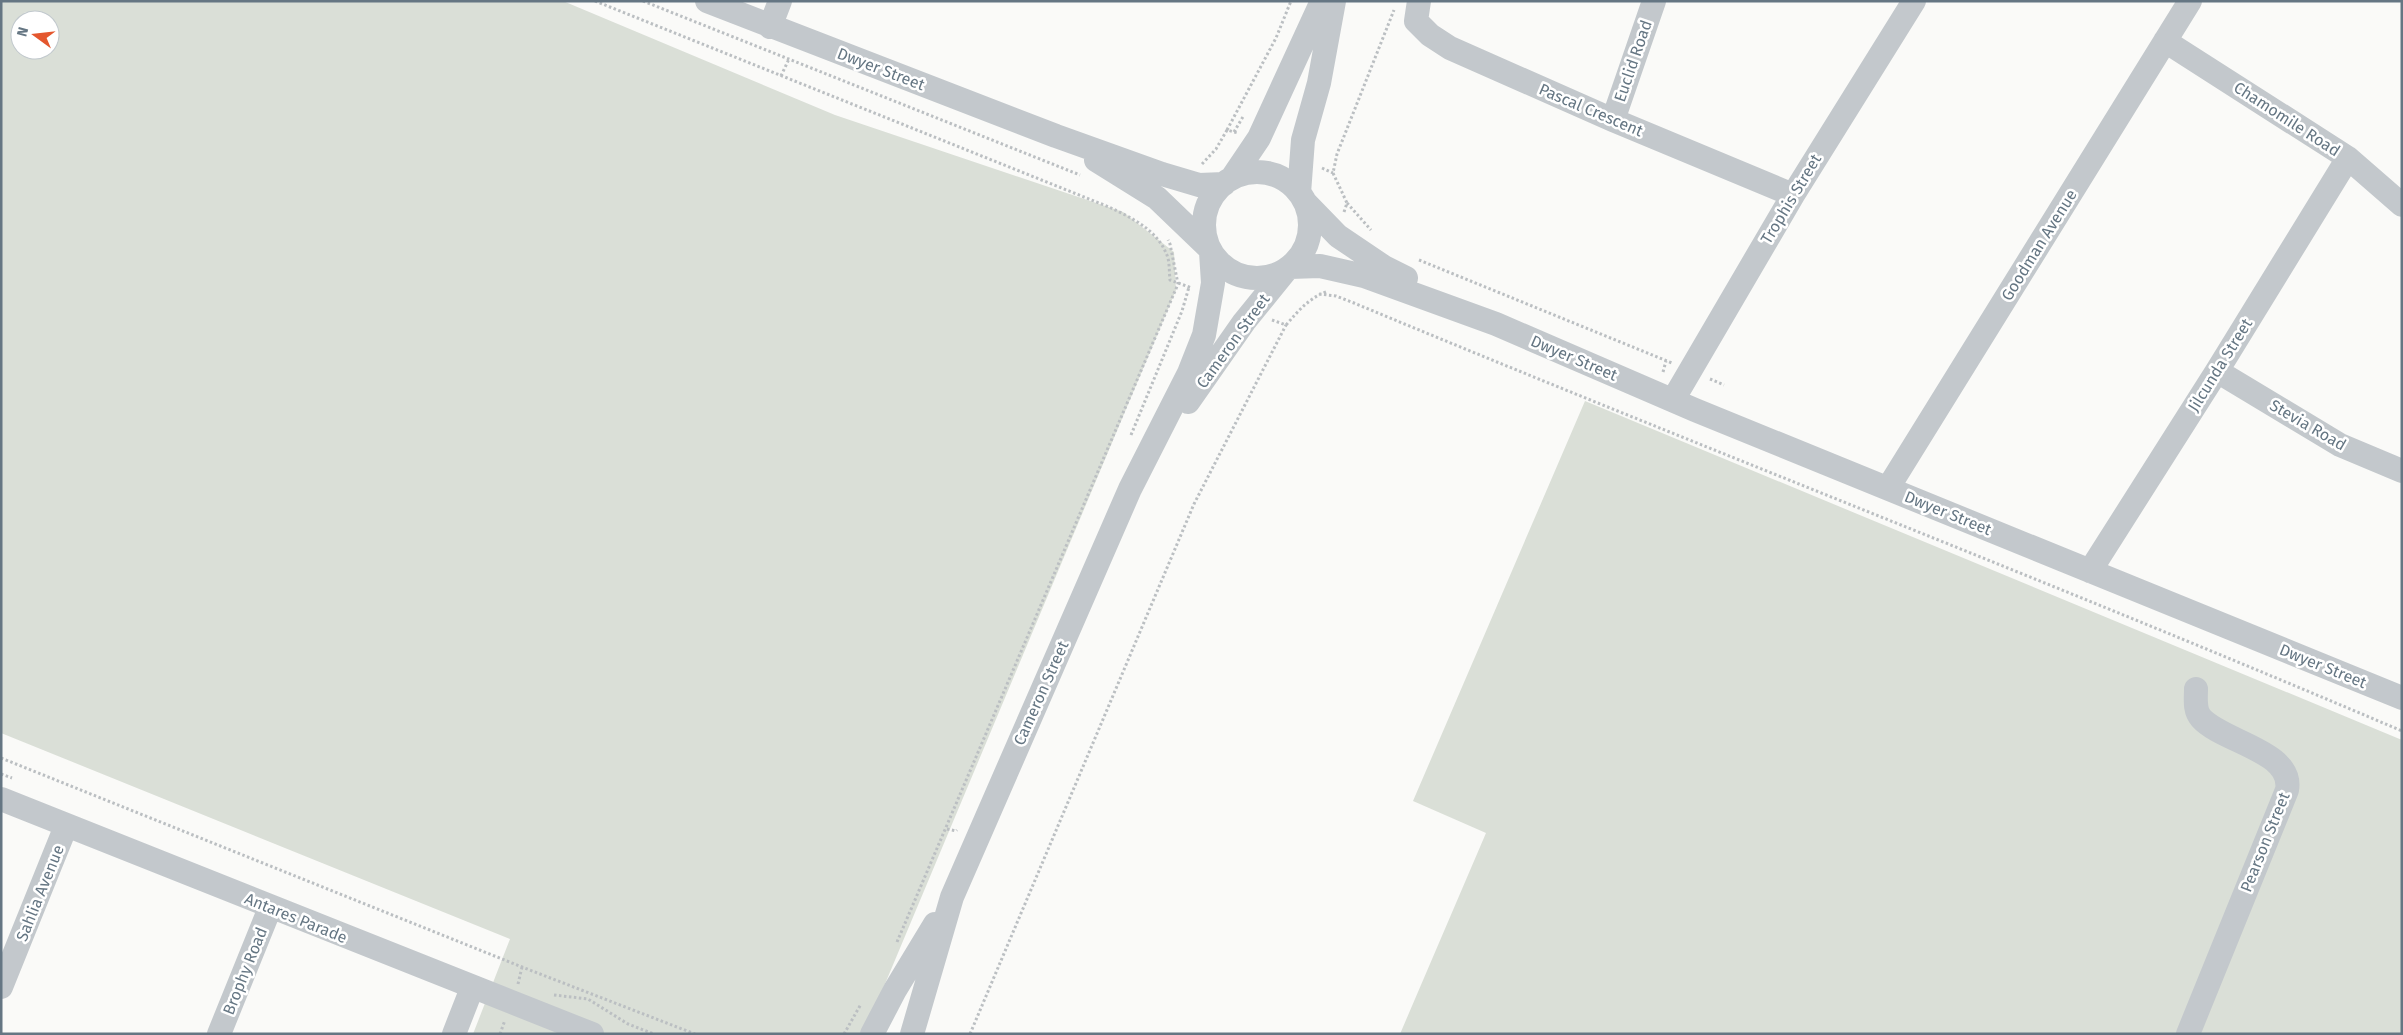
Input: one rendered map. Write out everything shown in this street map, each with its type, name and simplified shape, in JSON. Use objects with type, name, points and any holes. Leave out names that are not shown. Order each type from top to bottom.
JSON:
[{"type":"street","name":"Dwyer Street","points":[[707,1],[770,27],[1056,136],[1199,185],[1228,181]]},
{"type":"street","points":[[770,27],[780,1]]},
{"type":"street","points":[[1228,181],[1246,173],[1261,172],[1276,176],[1289,183],[1302,198],[1310,219],[1309,237],[1302,254],[1289,268],[1274,276],[1260,278],[1245,277],[1232,272],[1220,264],[1210,250],[1205,234],[1204,220],[1214,194],[1228,181],[1259,138],[1322,1]]},
{"type":"street","points":[[1302,198],[1303,140],[1319,83],[1334,1]]},
{"type":"street","name":"Pascal Crescent","points":[[1419,1],[1416,21],[1430,35],[1450,48],[1613,120],[1793,195]]},
{"type":"street","name":"Euclid Road","points":[[1613,120],[1654,1]]},
{"type":"street","name":"Trophis Street","points":[[1673,400],[1793,195],[1914,1]]},
{"type":"street","name":"Goodman Avenue","points":[[1888,488],[2190,1]]},
{"type":"street","name":"Chamomile Road","points":[[2165,41],[2348,158],[2402,205]]},
{"type":"street","name":"Dwyer Street","points":[[1056,136],[1158,198],[1210,250]]},
{"type":"street","name":"Jilcunda Street","points":[[2090,571],[2217,371],[2348,158]]},
{"type":"street","name":"Dwyer Street","points":[[1302,198],[1338,236],[1384,267],[1496,324]]},
{"type":"street","name":"Cameron Street","points":[[912,1034],[952,897],[1130,489],[1190,373],[1204,335],[1213,283],[1210,250]]},
{"type":"street","name":"Dwyer Street","points":[[1289,268],[1328,268],[1364,276],[1496,324],[1673,400],[2402,698]]},
{"type":"street","name":"Cameron Street","points":[[1130,489],[1230,342],[1289,268]]},
{"type":"street","name":"Stevia Road","points":[[2217,371],[2340,445],[2402,471]]},
{"type":"street","name":"Pearson Street","points":[[2188,1034],[2289,781],[2277,761],[2214,728],[2200,718],[2195,706],[2196,689]]},
{"type":"street","name":"Antares Parade","points":[[1,799],[270,908],[592,1034]]},
{"type":"street","name":"Sahlia Avenue","points":[[1,987],[66,826]]},
{"type":"street","name":"Cameron Street","points":[[872,1034],[894,990],[952,897]]},
{"type":"street","name":"Brophy Road","points":[[219,1034],[270,908]]},
{"type":"street","points":[[454,1034],[472,988]]},
{"type":"path","points":[[595,1],[1100,203],[1137,221],[1156,238],[1167,254],[1170,280],[1178,284]]},
{"type":"path","points":[[644,1],[1082,176]]},
{"type":"path","points":[[1227,130],[1276,38],[1291,1]]},
{"type":"path","points":[[1372,231],[1347,203],[1333,173],[1337,154],[1398,1]]},
{"type":"path","points":[[781,76],[789,59]]},
{"type":"path","points":[[1338,236],[1347,203]]},
{"type":"path","points":[[893,949],[935,857],[1178,284],[1170,244],[1166,237]]},
{"type":"path","points":[[1417,259],[1724,384]]},
{"type":"path","points":[[1328,268],[1319,294],[1336,296],[1363,306],[1586,399],[1898,522],[2402,731]]},
{"type":"path","points":[[970,1034],[1194,504],[1286,326]]},
{"type":"path","points":[[1,758],[522,967],[695,1034]]},
{"type":"path","points":[[844,1034],[864,1000]]},
{"type":"shaded area","points":[[1,1],[563,1],[835,115],[1123,212],[1174,252],[1176,290],[864,1034],[473,1034],[510,939],[1,733]]},
{"type":"shaded area","points":[[1585,401],[2402,740],[2402,1034],[1400,1034],[1486,833],[1413,801]]}]
